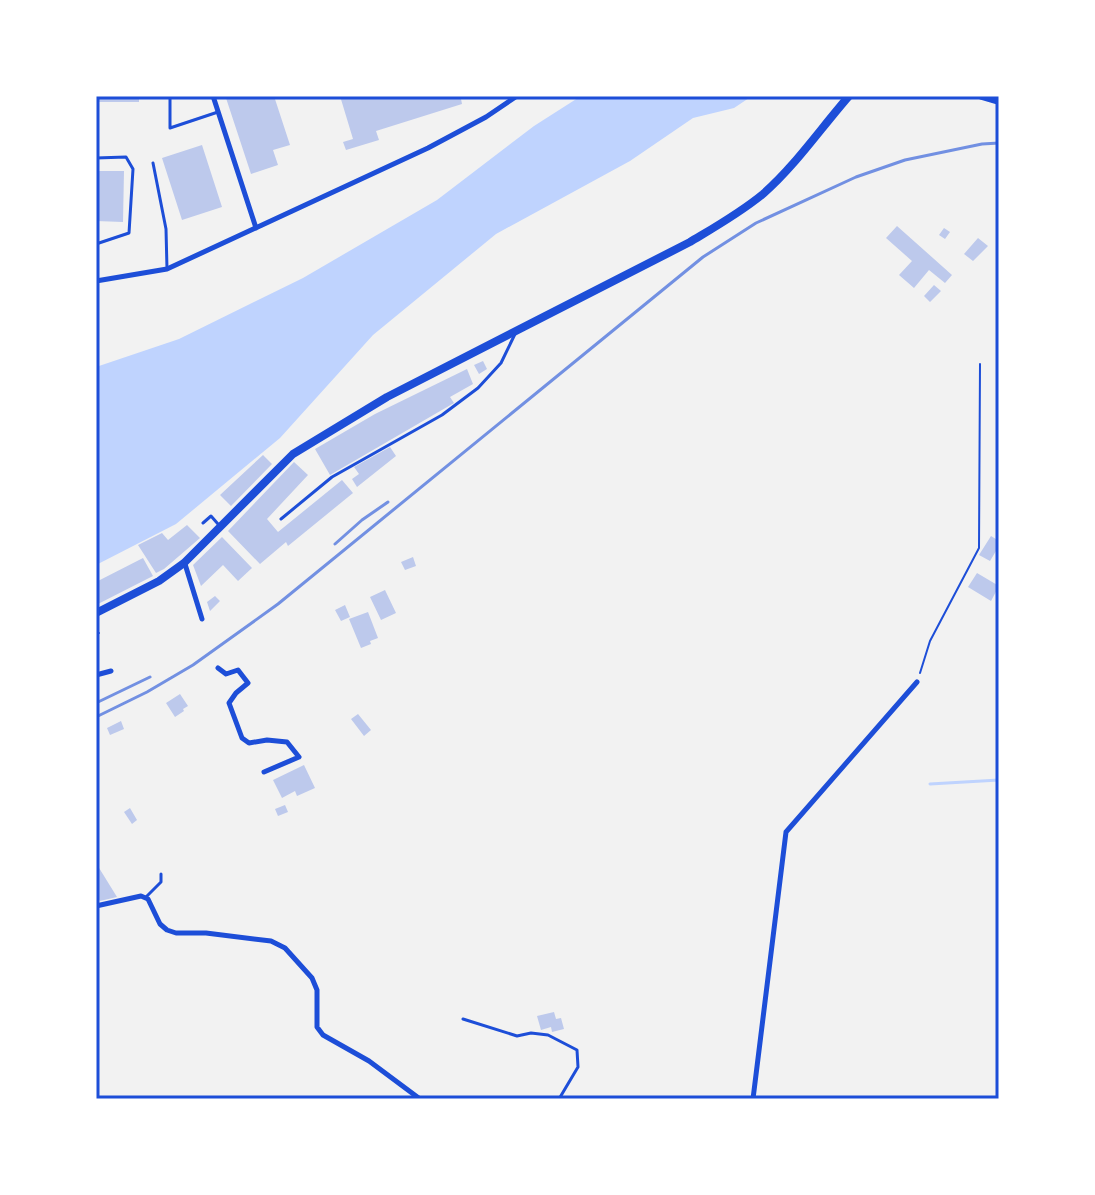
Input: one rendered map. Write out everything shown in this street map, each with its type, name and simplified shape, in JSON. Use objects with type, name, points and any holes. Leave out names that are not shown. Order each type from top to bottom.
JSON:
[{"type":"main road","points":[[96,613],[159,581],[184,563],[283,458],[387,397],[690,242],[732,217],[783,175],[849,96]]},
{"type":"main road","points":[[982,96],[999,101]]},
{"type":"street","points":[[213,96],[256,228]]},
{"type":"street","points":[[96,281],[167,269],[428,148],[486,117],[517,96]]},
{"type":"street","points":[[184,563],[202,619]]},
{"type":"street","points":[[218,668],[226,674],[238,670],[248,683],[229,703],[242,738],[249,743],[267,740],[287,742],[299,757],[264,772]]},
{"type":"street","points":[[96,675],[111,671]]},
{"type":"street","points":[[753,1099],[786,832],[917,682]]},
{"type":"street","points":[[96,906],[141,896],[148,899],[160,924],[167,930],[271,941],[285,948],[312,978],[317,990],[317,1027],[323,1035],[369,1061],[420,1099]]},
{"type":"lane","points":[[170,96],[170,128],[218,112]]},
{"type":"lane","points":[[96,158],[126,157],[133,169],[129,233],[96,244]]},
{"type":"lane","points":[[153,163],[166,229],[167,269]]},
{"type":"lane","points":[[281,519],[332,477],[442,415],[478,388],[501,363],[516,331]]},
{"type":"lane","points":[[203,523],[211,516],[221,527]]},
{"type":"lane","points":[[145,898],[161,882],[161,874]]},
{"type":"lane","points":[[463,1019],[517,1036],[531,1033],[548,1035],[577,1050],[578,1067],[559,1099]]},
{"type":"path","points":[[917,682],[930,641],[979,548],[980,364]]},
{"type":"water","points":[[581,96],[752,96],[734,108],[693,118],[630,161],[496,234],[373,335],[280,438],[176,524],[96,565],[96,367],[179,339],[303,278],[437,200],[534,126]]},
{"type":"building","points":[[96,96],[139,96],[139,102],[96,102]]},
{"type":"building","points":[[274,96],[290,145],[273,150],[278,165],[251,174],[226,98]]},
{"type":"building","points":[[340,96],[468,97],[461,99],[462,104],[376,131],[379,140],[346,150],[343,142],[353,139]]},
{"type":"building","points":[[202,145],[222,207],[182,220],[162,158]]},
{"type":"building","points":[[96,171],[124,171],[123,222],[96,221]]},
{"type":"building","points":[[897,226],[952,275],[945,283],[929,270],[914,288],[899,275],[912,261],[886,238]]},
{"type":"building","points":[[944,228],[950,232],[945,239],[939,235]]},
{"type":"building","points":[[978,238],[988,246],[973,261],[964,254]]},
{"type":"building","points":[[934,285],[941,291],[930,302],[924,296]]},
{"type":"building","points":[[483,361],[487,369],[479,374],[474,365]]},
{"type":"building","points":[[467,369],[473,384],[450,397],[454,403],[330,475],[315,449],[375,414]]},
{"type":"building","points":[[390,447],[396,456],[357,487],[352,479],[359,474],[354,467]]},
{"type":"building","points":[[263,455],[272,464],[231,506],[220,495]]},
{"type":"building","points":[[294,462],[308,475],[267,519],[278,532],[342,480],[353,493],[288,546],[286,542],[260,564],[228,531]]},
{"type":"building","points":[[187,525],[200,538],[156,573],[138,545],[162,533],[168,540]]},
{"type":"building","points":[[991,536],[999,541],[999,546],[990,561],[979,555]]},
{"type":"building","points":[[222,537],[252,568],[238,581],[223,565],[201,586],[193,565]]},
{"type":"building","points":[[413,557],[416,566],[405,570],[401,562]]},
{"type":"building","points":[[143,558],[153,576],[96,605],[96,582]]},
{"type":"building","points":[[977,573],[999,586],[991,601],[968,587]]},
{"type":"building","points":[[385,590],[396,613],[381,620],[370,597]]},
{"type":"building","points":[[215,596],[220,601],[210,611],[207,602]]},
{"type":"building","points":[[345,605],[350,617],[341,621],[335,610]]},
{"type":"building","points":[[368,612],[378,638],[361,648],[349,619]]},
{"type":"building","points":[[180,694],[188,706],[175,717],[166,703]]},
{"type":"building","points":[[358,714],[371,730],[364,736],[351,719]]},
{"type":"building","points":[[121,721],[124,729],[110,735],[107,728]]},
{"type":"building","points":[[304,765],[315,788],[297,796],[295,791],[282,798],[273,780]]},
{"type":"building","points":[[285,805],[288,812],[278,816],[275,809]]},
{"type":"building","points":[[130,808],[137,820],[132,824],[124,812]]},
{"type":"building","points":[[96,863],[117,897],[100,901],[96,896]]},
{"type":"building","points":[[554,1012],[556,1019],[561,1018],[564,1029],[552,1032],[551,1027],[541,1030],[537,1016]]},
{"type":"waterway","points":[[930,784],[999,780]]},
{"type":"railway","points":[[96,717],[193,665],[278,604],[703,257],[756,223],[856,177],[905,160],[999,143]]},
{"type":"railway","points":[[335,544],[388,502]]},
{"type":"railway","points":[[96,703],[150,677]]}]
